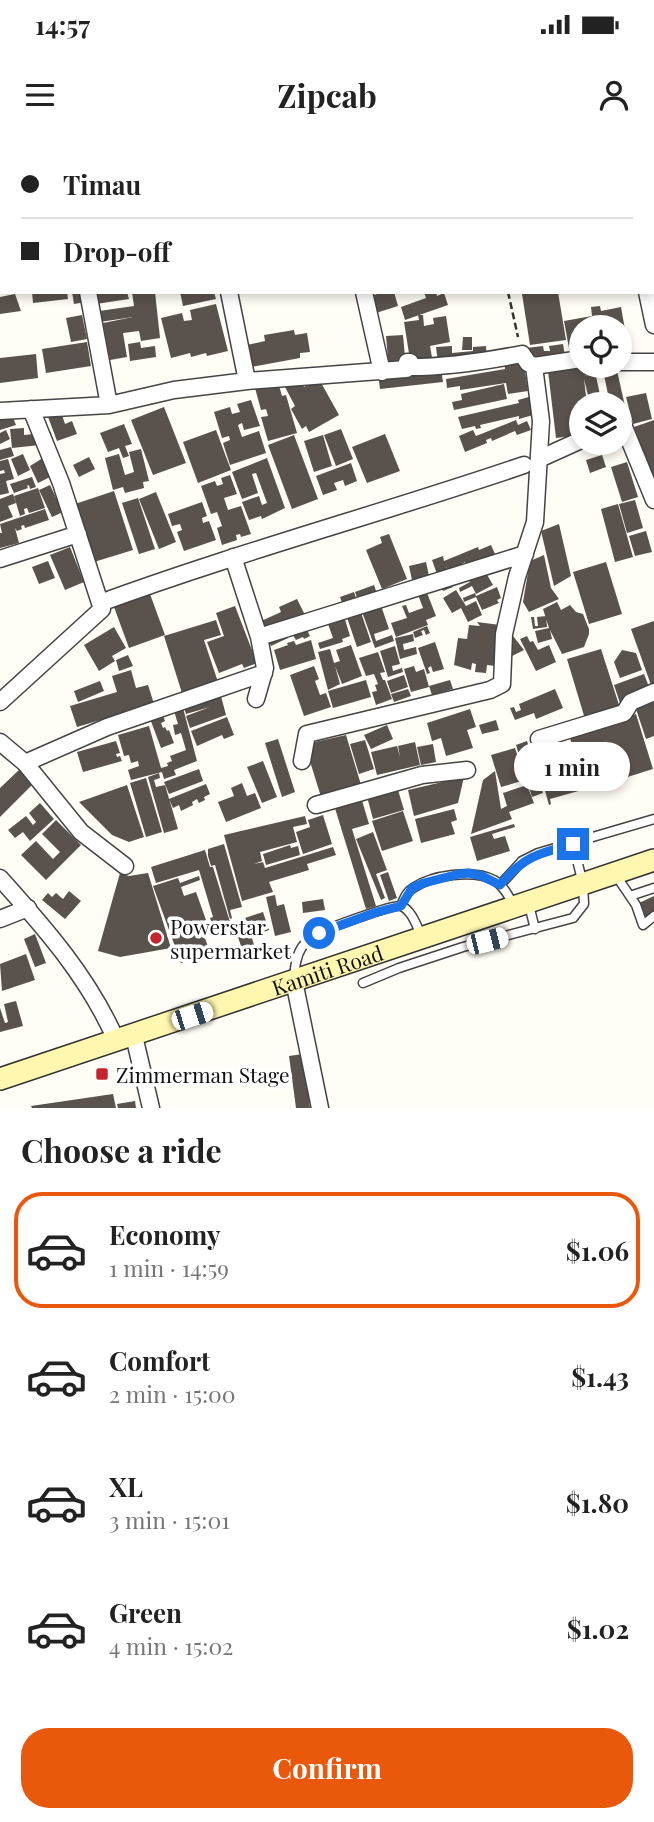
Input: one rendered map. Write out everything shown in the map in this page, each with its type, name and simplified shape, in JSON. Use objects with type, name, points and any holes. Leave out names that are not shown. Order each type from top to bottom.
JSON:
[{"type":"main road","name":"Kamiti Road","points":[[0,1079],[654,860]]},
{"type":"street","points":[[88,294],[109,405]]},
{"type":"street","points":[[229,294],[247,381]]},
{"type":"street","points":[[364,294],[382,372]]},
{"type":"street","points":[[647,294],[654,325]]},
{"type":"street","points":[[0,411],[109,405],[174,390],[247,381],[406,369],[407,362],[410,362],[411,367],[425,367],[487,361],[569,359]]},
{"type":"street","points":[[302,761],[307,734],[490,690],[502,684],[504,635],[517,577],[535,522],[531,462],[541,421],[528,360]]},
{"type":"street","points":[[632,362],[654,362]]},
{"type":"street","points":[[0,702],[102,610],[61,483],[31,409]]},
{"type":"street","points":[[100,603],[233,557],[408,504],[531,462],[569,445]]},
{"type":"street","points":[[632,446],[654,500]]},
{"type":"street","points":[[0,559],[78,534]]},
{"type":"street","points":[[259,637],[525,554]]},
{"type":"street","points":[[233,557],[259,637],[265,668],[256,699]]},
{"type":"street","points":[[24,763],[107,727],[264,673]]},
{"type":"street","points":[[539,739],[624,713],[631,702],[654,692]]},
{"type":"street","points":[[0,742],[24,763],[81,832],[125,866]]},
{"type":"street","points":[[316,805],[422,775],[467,770]]},
{"type":"street","points":[[0,878],[62,948],[125,1038],[151,1108]]},
{"type":"street","points":[[0,919],[28,908]]},
{"type":"street","points":[[294,981],[320,1108]]},
{"type":"lane","points":[[500,885],[511,871],[529,857],[654,819]]},
{"type":"lane","points":[[363,983],[463,947],[566,922],[580,912],[584,904],[583,884],[573,844]]},
{"type":"lane","points":[[294,981],[297,956],[309,939],[377,912],[401,906],[412,888],[459,874],[482,876],[500,885],[522,904],[535,929]]},
{"type":"lane","points":[[615,874],[636,905],[643,925],[654,916]]},
{"type":"lane","points":[[630,896],[654,888]]},
{"type":"lane","points":[[401,906],[412,918],[422,937]]},
{"type":"lane","points":[[458,925],[463,947]]},
{"type":"lane","points":[[393,947],[399,968]]},
{"type":"path","points":[[509,294],[528,360]]},
{"type":"building","points":[[15,294],[21,311],[0,314],[0,297]]},
{"type":"building","points":[[32,294],[67,294],[68,299],[33,303]]},
{"type":"building","points":[[72,294],[83,294],[85,302],[74,304]]},
{"type":"building","points":[[94,294],[128,294],[129,299],[96,304]]},
{"type":"building","points":[[132,294],[155,294],[160,338],[141,341],[139,331],[123,333],[127,357],[110,360],[103,323],[133,317],[100,322],[99,311],[134,306]]},
{"type":"building","points":[[180,294],[215,294],[216,299],[183,306]]},
{"type":"building","points":[[395,294],[398,306],[376,313],[371,296]]},
{"type":"building","points":[[425,294],[444,294],[448,305],[405,320],[401,307],[426,298]]},
{"type":"building","points":[[522,294],[558,294],[566,340],[530,345]]},
{"type":"building","points":[[216,304],[228,351],[191,357],[190,353],[171,358],[161,318],[182,313],[184,321],[192,320],[190,310]]},
{"type":"building","points":[[600,306],[601,311],[621,307],[622,315],[592,315],[591,307]]},
{"type":"building","points":[[82,315],[87,339],[71,342],[66,318]]},
{"type":"building","points":[[418,315],[423,315],[424,326],[434,324],[433,318],[446,316],[450,342],[430,346],[433,363],[411,366],[404,322],[419,320]]},
{"type":"building","points":[[569,320],[569,348],[564,321]]},
{"type":"building","points":[[294,330],[295,335],[307,333],[310,352],[300,353],[300,358],[251,367],[247,345],[265,341],[264,335]]},
{"type":"building","points":[[403,335],[406,368],[389,370],[386,336]]},
{"type":"building","points":[[463,337],[472,337],[472,350],[462,350]]},
{"type":"building","points":[[87,342],[91,366],[46,373],[42,349]]},
{"type":"building","points":[[140,342],[141,348],[155,346],[156,357],[130,361],[128,344]]},
{"type":"building","points":[[563,344],[565,356],[527,360],[526,348],[543,346],[544,351],[550,351],[549,346]]},
{"type":"building","points":[[452,346],[452,353],[473,351],[473,347],[486,346],[487,360],[438,363],[436,347]]},
{"type":"building","points":[[36,354],[38,378],[0,383],[0,358]]},
{"type":"building","points":[[523,359],[528,391],[508,394],[506,383],[460,390],[460,386],[447,388],[446,379],[505,369],[504,362]]},
{"type":"building","points":[[494,361],[495,368],[442,375],[443,382],[380,389],[378,374]]},
{"type":"building","points":[[569,368],[569,378],[596,378],[599,392],[587,392],[584,379],[586,392],[569,392],[569,436],[556,438],[548,371]]},
{"type":"building","points":[[605,378],[619,378],[622,392],[608,392]]},
{"type":"building","points":[[300,379],[304,387],[319,379],[339,415],[309,432],[306,426],[302,429],[291,409],[295,406],[285,387]]},
{"type":"building","points":[[278,382],[282,396],[286,395],[297,433],[268,441],[261,417],[268,416],[266,409],[261,410],[255,388]]},
{"type":"building","points":[[504,384],[507,399],[454,410],[452,402],[462,400],[461,394]]},
{"type":"building","points":[[646,393],[652,419],[633,424],[632,396]]},
{"type":"building","points":[[529,397],[533,415],[480,425],[481,428],[476,429],[475,426],[462,429],[458,417],[519,403],[518,400]]},
{"type":"building","points":[[251,400],[260,426],[244,430],[242,423],[238,425],[242,437],[259,431],[266,453],[230,465],[223,443],[230,440],[229,436],[222,438],[214,412],[230,407],[232,414],[240,412],[237,404]]},
{"type":"building","points":[[164,407],[186,463],[153,475],[131,420]]},
{"type":"building","points":[[61,412],[65,424],[72,421],[77,434],[57,441],[48,417]]},
{"type":"building","points":[[11,413],[16,425],[0,430],[0,417]]},
{"type":"building","points":[[516,420],[518,425],[527,421],[531,430],[517,435],[515,431],[492,441],[491,438],[486,440],[487,443],[465,452],[459,436],[473,430],[476,436]]},
{"type":"building","points":[[654,420],[654,481],[634,427]]},
{"type":"building","points":[[124,424],[132,444],[125,446],[129,456],[123,458],[119,448],[108,452],[100,433]]},
{"type":"building","points":[[24,428],[24,435],[51,432],[53,453],[40,445],[12,448],[10,429]]},
{"type":"building","points":[[341,429],[353,459],[336,466],[324,435]]},
{"type":"building","points":[[6,430],[10,439],[0,444],[0,433]]},
{"type":"building","points":[[216,430],[231,470],[198,483],[183,442]]},
{"type":"building","points":[[385,434],[400,471],[367,483],[352,447]]},
{"type":"building","points":[[294,435],[318,499],[292,509],[268,445]]},
{"type":"building","points":[[323,435],[332,466],[314,472],[304,441]]},
{"type":"building","points":[[11,447],[14,456],[0,460],[0,450]]},
{"type":"building","points":[[141,449],[149,481],[143,482],[144,488],[125,493],[123,487],[113,490],[105,458],[119,454],[125,475],[134,472],[129,452]]},
{"type":"building","points":[[23,454],[30,470],[18,476],[11,459]]},
{"type":"building","points":[[602,455],[606,467],[590,473],[586,460]]},
{"type":"building","points":[[46,456],[53,470],[48,473],[50,477],[38,483],[30,466]]},
{"type":"building","points":[[89,457],[95,469],[79,477],[73,465]]},
{"type":"building","points":[[267,458],[285,508],[262,519],[261,516],[249,520],[242,502],[259,496],[262,505],[267,503],[256,473],[252,474],[258,493],[242,499],[232,472]]},
{"type":"building","points":[[8,459],[14,479],[6,481],[9,493],[0,495],[0,474],[5,473],[4,470],[0,471],[0,461]]},
{"type":"building","points":[[627,462],[638,497],[622,502],[611,467]]},
{"type":"building","points":[[351,463],[357,481],[345,486],[343,480],[334,483],[337,490],[323,495],[316,476]]},
{"type":"building","points":[[230,475],[237,494],[224,498],[228,510],[241,506],[251,534],[241,537],[240,534],[236,535],[237,540],[222,545],[217,528],[222,526],[217,512],[211,514],[201,486],[215,481],[217,486],[223,484],[221,478]]},
{"type":"building","points":[[32,477],[36,487],[30,489],[29,485],[28,488],[14,493],[10,484]]},
{"type":"building","points":[[50,485],[63,512],[52,517],[39,490]]},
{"type":"building","points":[[38,488],[45,508],[29,513],[27,508],[24,509],[25,514],[20,516],[14,496]]},
{"type":"building","points":[[114,491],[133,550],[94,562],[75,504]]},
{"type":"building","points":[[156,492],[176,542],[159,549],[139,499]]},
{"type":"building","points":[[13,494],[16,503],[8,506],[13,517],[0,522],[0,499]]},
{"type":"building","points":[[138,498],[155,549],[139,554],[122,503]]},
{"type":"building","points":[[635,500],[643,528],[627,533],[619,504]]},
{"type":"building","points":[[202,502],[207,516],[202,518],[203,523],[209,521],[216,540],[184,551],[177,532],[182,530],[180,524],[172,526],[168,514]]},
{"type":"building","points":[[618,504],[633,557],[615,562],[601,509]]},
{"type":"building","points":[[45,509],[49,520],[25,528],[24,525],[21,526],[22,529],[17,531],[15,528],[19,543],[0,548],[0,524]]},
{"type":"building","points":[[559,524],[571,576],[554,586],[541,531]]},
{"type":"building","points":[[646,531],[652,552],[635,556],[629,536]]},
{"type":"building","points":[[389,534],[407,579],[382,589],[366,550],[382,543],[380,537]]},
{"type":"building","points":[[491,545],[495,554],[481,560],[479,558],[482,565],[468,570],[465,562],[462,564],[465,571],[451,577],[446,565],[453,587],[443,591],[432,560],[443,556],[444,561],[478,547],[479,550]]},
{"type":"building","points":[[70,547],[84,582],[65,590],[50,555]]},
{"type":"building","points":[[544,555],[551,588],[559,599],[529,612],[523,602],[530,561]]},
{"type":"building","points":[[48,561],[55,578],[39,584],[32,567]]},
{"type":"building","points":[[426,562],[429,576],[412,580],[409,566]]},
{"type":"building","points":[[606,562],[622,614],[589,624],[573,572]]},
{"type":"building","points":[[485,571],[493,585],[476,594],[472,586],[460,592],[459,588],[470,582],[468,579]]},
{"type":"building","points":[[422,580],[436,616],[426,620],[428,625],[396,637],[391,623],[407,618],[402,606],[406,605],[409,613],[423,608],[414,584]]},
{"type":"building","points":[[374,585],[389,629],[374,634],[376,641],[392,635],[394,641],[375,648],[355,592]]},
{"type":"building","points":[[497,587],[501,598],[497,600],[499,603],[482,610],[476,597],[464,602],[463,598]]},
{"type":"building","points":[[456,590],[466,606],[476,601],[482,615],[468,622],[461,608],[452,613],[443,598]]},
{"type":"building","points":[[354,592],[371,642],[357,647],[340,597]]},
{"type":"building","points":[[150,594],[165,635],[129,648],[114,607]]},
{"type":"building","points":[[297,599],[308,621],[281,624],[288,638],[271,646],[259,622],[281,612],[279,607]]},
{"type":"building","points":[[557,602],[561,610],[570,605],[576,612],[583,614],[589,629],[584,647],[562,654],[550,630],[552,639],[538,643],[535,631],[549,628],[543,609]]},
{"type":"building","points":[[340,603],[350,636],[342,639],[343,642],[320,649],[318,643],[333,638],[328,624],[314,629],[310,619],[338,610],[337,604]]},
{"type":"building","points":[[235,606],[257,663],[244,668],[242,664],[219,673],[207,642],[224,636],[216,613]]},
{"type":"building","points":[[546,616],[547,627],[533,629],[531,617],[534,617],[535,626],[538,626],[537,617]]},
{"type":"building","points":[[216,620],[221,635],[204,640],[218,682],[182,693],[164,636]]},
{"type":"building","points":[[654,621],[654,684],[651,685],[631,629]]},
{"type":"building","points":[[477,622],[500,625],[496,666],[487,665],[486,673],[475,672],[476,664],[472,663],[471,670],[454,665],[458,638],[467,639],[469,625],[480,626]]},
{"type":"building","points":[[427,626],[430,633],[426,635],[424,630],[421,631],[423,635],[415,638],[413,632]]},
{"type":"building","points":[[114,627],[126,648],[112,656],[115,661],[99,671],[84,645]]},
{"type":"building","points":[[306,628],[310,636],[296,640],[292,634]]},
{"type":"building","points":[[413,634],[414,641],[403,644],[404,650],[416,647],[417,654],[400,659],[395,638]]},
{"type":"building","points":[[513,636],[524,650],[512,656],[510,652],[513,651],[507,639]]},
{"type":"building","points":[[527,636],[538,650],[549,645],[556,662],[536,671],[520,639]]},
{"type":"building","points":[[311,640],[316,659],[280,670],[274,650],[294,641],[296,645]]},
{"type":"building","points":[[435,642],[444,669],[433,672],[431,666],[428,668],[430,673],[427,674],[418,648]]},
{"type":"building","points":[[351,645],[362,676],[342,684],[335,666],[340,684],[328,690],[318,652],[330,649],[334,663],[340,661],[336,650]]},
{"type":"building","points":[[395,646],[400,664],[392,666],[393,671],[402,668],[403,672],[388,677],[380,651]]},
{"type":"building","points":[[601,649],[620,708],[585,719],[567,659]]},
{"type":"building","points":[[622,650],[636,653],[642,670],[620,678],[614,662]]},
{"type":"building","points":[[378,652],[385,672],[380,673],[392,699],[376,705],[372,692],[377,691],[375,685],[378,684],[374,674],[366,676],[359,658]]},
{"type":"building","points":[[128,655],[133,666],[119,671],[116,660]]},
{"type":"building","points":[[314,666],[319,679],[315,681],[320,695],[326,693],[331,707],[304,716],[290,675]]},
{"type":"building","points":[[414,666],[416,672],[424,669],[429,687],[411,692],[404,669]]},
{"type":"building","points":[[131,670],[136,688],[148,685],[154,704],[77,727],[70,706],[117,692],[112,676]]},
{"type":"building","points":[[644,674],[651,692],[620,703],[614,685]]},
{"type":"building","points":[[404,675],[408,687],[391,693],[387,681]]},
{"type":"building","points":[[366,680],[371,697],[333,708],[328,691]]},
{"type":"building","points":[[450,680],[453,689],[432,695],[429,686]]},
{"type":"building","points":[[100,681],[104,691],[78,702],[74,691]]},
{"type":"building","points":[[218,685],[226,715],[190,728],[186,716],[210,707],[186,714],[181,698]]},
{"type":"building","points":[[408,689],[411,696],[394,702],[391,694]]},
{"type":"building","points":[[555,689],[563,708],[536,719],[534,713],[515,720],[510,708],[514,707],[516,712],[521,710],[519,704]]},
{"type":"building","points":[[654,696],[654,736],[646,739],[634,703]]},
{"type":"building","points":[[183,708],[197,761],[174,770],[176,775],[164,779],[162,772],[131,780],[128,770],[139,766],[138,761],[131,763],[129,755],[124,756],[118,735],[149,726],[161,768],[168,766],[167,763],[172,761],[170,756],[186,750],[181,733],[175,735],[173,725],[178,724],[174,711]]},
{"type":"building","points":[[470,709],[476,727],[467,730],[473,748],[446,756],[441,738],[432,741],[427,723]]},
{"type":"building","points":[[162,713],[165,721],[161,723],[163,728],[169,730],[174,743],[161,748],[149,716]]},
{"type":"building","points":[[636,714],[653,769],[586,790],[569,735]]},
{"type":"building","points":[[227,717],[234,735],[224,739],[222,735],[197,746],[191,731]]},
{"type":"building","points":[[496,720],[499,730],[482,734],[479,725]]},
{"type":"building","points":[[387,725],[393,739],[371,749],[364,735]]},
{"type":"building","points":[[346,735],[362,788],[322,800],[308,755],[313,753],[310,743]]},
{"type":"building","points":[[278,739],[295,792],[282,797],[265,743]]},
{"type":"building","points":[[365,740],[374,769],[359,774],[350,744]]},
{"type":"building","points":[[116,741],[120,753],[116,754],[122,761],[83,772],[77,752]]},
{"type":"building","points":[[527,741],[543,793],[532,797],[516,745]]},
{"type":"building","points":[[415,742],[420,765],[377,775],[371,752],[397,746],[400,757],[398,746]]},
{"type":"building","points":[[433,744],[436,762],[421,765],[417,747]]},
{"type":"building","points":[[568,744],[577,772],[562,777],[558,764],[562,763],[557,748]]},
{"type":"building","points":[[515,748],[525,780],[501,787],[491,755]]},
{"type":"building","points":[[263,761],[277,797],[262,803],[247,767]]},
{"type":"building","points":[[20,769],[34,783],[0,817],[0,788]]},
{"type":"building","points":[[199,769],[203,781],[169,794],[164,782]]},
{"type":"building","points":[[495,771],[501,809],[507,806],[503,793],[527,785],[534,803],[509,812],[512,819],[471,834],[483,780]]},
{"type":"building","points":[[159,773],[160,778],[154,780],[156,787],[165,785],[178,829],[164,833],[148,777]]},
{"type":"building","points":[[559,775],[561,781],[579,776],[582,790],[550,799],[549,805],[542,780]]},
{"type":"building","points":[[464,777],[458,803],[414,816],[408,790]]},
{"type":"building","points":[[146,778],[162,832],[146,837],[130,783]]},
{"type":"building","points":[[242,783],[247,796],[255,793],[261,808],[226,822],[218,802],[234,796],[231,788]]},
{"type":"building","points":[[206,784],[210,794],[204,797],[205,800],[199,803],[197,799],[192,802],[193,805],[181,811],[179,805],[173,808],[169,799]]},
{"type":"building","points":[[127,785],[144,837],[129,842],[112,835],[79,802]]},
{"type":"building","points":[[385,788],[387,794],[398,790],[404,810],[373,819],[366,793]]},
{"type":"building","points":[[361,797],[369,824],[352,829],[376,906],[366,909],[334,805]]},
{"type":"building","points":[[40,803],[54,819],[30,841],[23,832],[15,838],[8,830],[26,816],[33,825],[36,822],[29,813]]},
{"type":"building","points":[[454,809],[457,820],[451,822],[455,834],[421,843],[415,819]]},
{"type":"building","points":[[403,811],[413,841],[382,851],[372,821]]},
{"type":"building","points":[[323,815],[332,844],[303,854],[296,832],[310,827],[308,820]]},
{"type":"building","points":[[305,816],[307,824],[293,827],[297,842],[260,852],[262,861],[254,864],[263,862],[265,868],[333,847],[336,855],[307,864],[309,870],[269,882],[273,892],[242,901],[224,835]]},
{"type":"building","points":[[56,820],[81,845],[46,880],[21,855],[36,841],[53,859],[60,852],[42,834]]},
{"type":"building","points":[[514,824],[515,827],[492,834],[494,839],[505,836],[510,851],[477,861],[470,837]]},
{"type":"building","points":[[373,832],[387,870],[376,874],[385,898],[381,900],[356,839]]},
{"type":"building","points":[[224,844],[242,907],[230,910],[230,919],[215,865],[211,866],[208,856],[208,849]]},
{"type":"building","points":[[290,845],[291,848],[298,846],[300,855],[266,865],[263,854]]},
{"type":"building","points":[[205,850],[230,922],[213,927],[210,918],[213,917],[199,870],[156,883],[151,867]]},
{"type":"building","points":[[388,872],[397,898],[389,901],[380,875]]},
{"type":"building","points":[[120,873],[129,876],[148,873],[171,948],[120,957],[98,951]]},
{"type":"building","points":[[199,876],[200,880],[181,887],[184,896],[196,892],[206,920],[193,925],[196,936],[203,933],[210,952],[181,963],[153,886],[178,878],[180,883]]},
{"type":"building","points":[[69,891],[81,901],[65,919],[42,900],[48,893],[52,897],[56,893],[63,899]]},
{"type":"building","points":[[275,895],[277,906],[284,904],[291,932],[275,936],[266,897]]},
{"type":"building","points":[[654,896],[654,914],[646,918],[639,903]]},
{"type":"building","points":[[323,899],[325,910],[303,913],[302,902]]},
{"type":"building","points":[[263,912],[269,930],[259,934],[257,930],[250,932],[256,951],[244,955],[233,922]]},
{"type":"building","points":[[35,934],[46,963],[35,967],[24,939]]},
{"type":"building","points":[[26,954],[35,980],[2,991],[0,964]]},
{"type":"building","points":[[16,1001],[23,1026],[0,1032],[0,1008],[5,1023],[8,1022],[4,1004]]},
{"type":"building","points":[[303,1054],[310,1108],[296,1108],[289,1056]]},
{"type":"building","points":[[113,1094],[116,1108],[31,1106]]},
{"type":"building","points":[[135,1101],[136,1108],[118,1108],[117,1104]]},
{"type":"place","name":"Powerstar supermarket","points":[[156,938]]},
{"type":"place","name":"Zimmerman Stage","points":[[102,1074]]},
{"type":"route","points":[[319,933],[401,906],[409,891],[424,883],[469,873],[493,880],[500,885],[511,871],[529,857],[573,844]]}]
